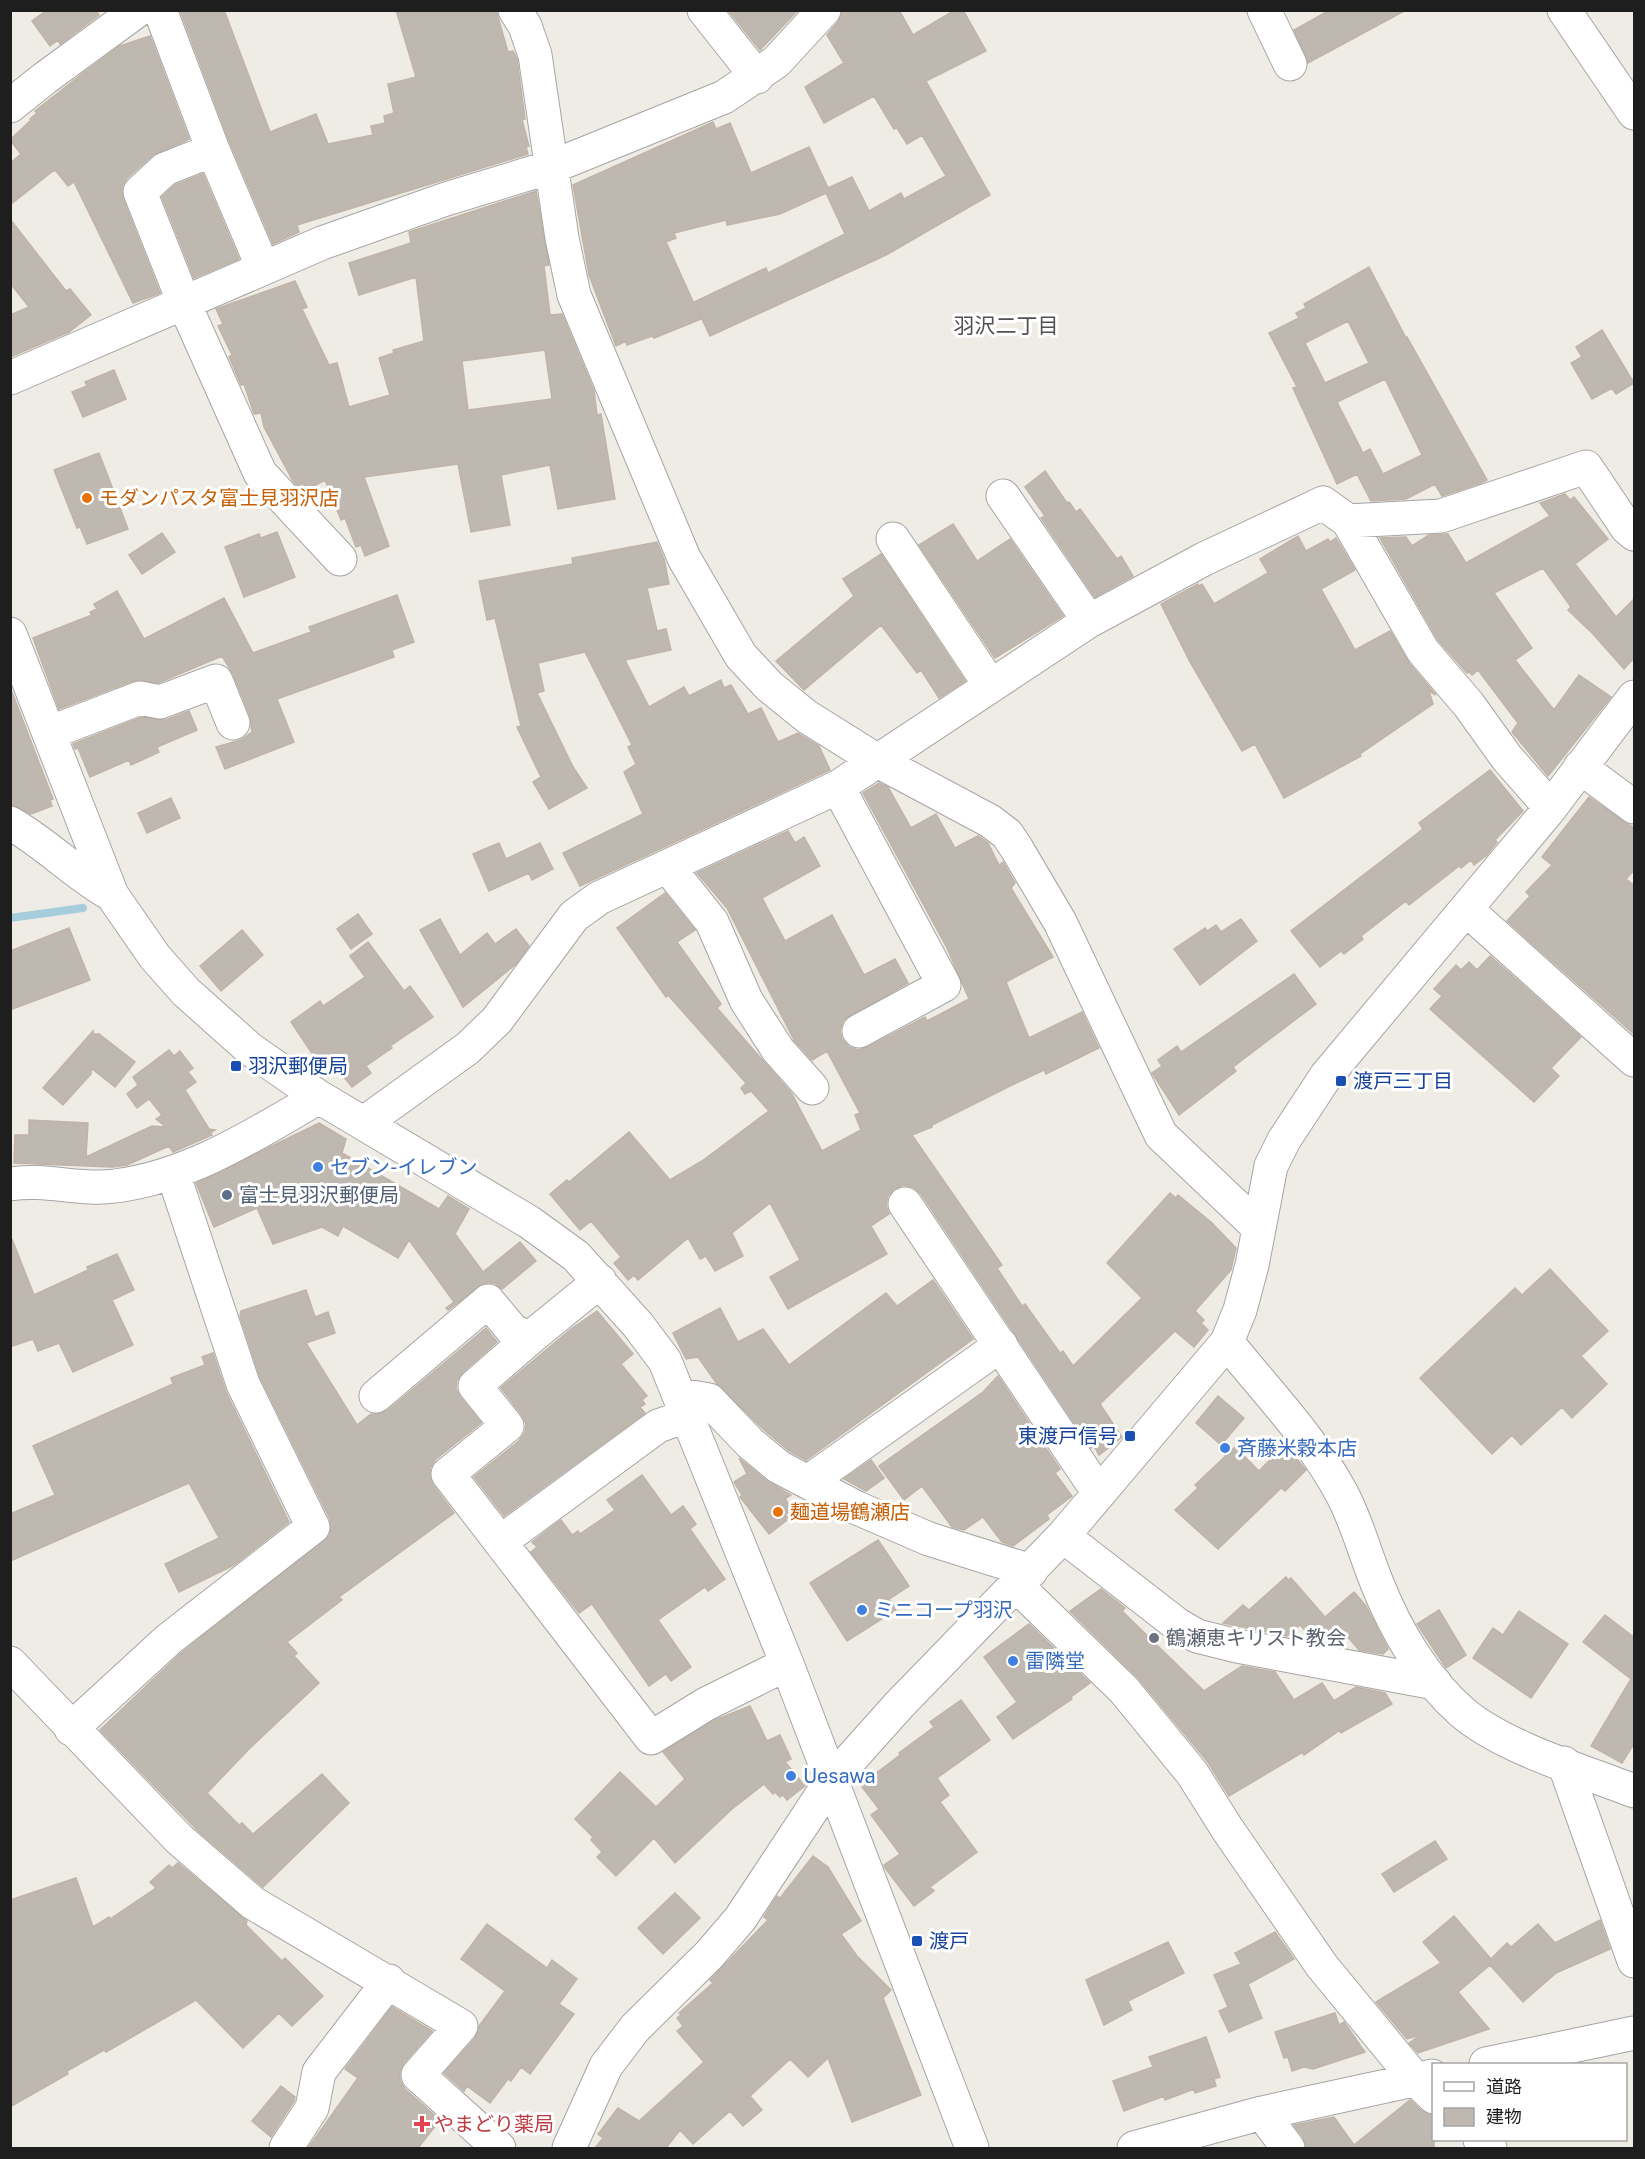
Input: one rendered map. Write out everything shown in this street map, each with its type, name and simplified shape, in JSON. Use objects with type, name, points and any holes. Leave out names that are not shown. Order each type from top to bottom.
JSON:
[{"type":"street","points":[[10,106],[138,10]]},
{"type":"street","points":[[160,10],[213,150],[263,268]]},
{"type":"street","points":[[516,10],[525,26],[535,55],[554,166],[562,238],[574,295],[684,558],[741,656],[769,686],[806,716],[876,760],[990,821],[1007,834],[1060,922],[1161,1135],[1258,1227]]},
{"type":"street","points":[[704,10],[757,77]]},
{"type":"street","points":[[10,378],[322,243],[387,219],[554,166],[724,97],[757,77],[795,44],[824,10]]},
{"type":"street","points":[[1564,10],[1635,113]]},
{"type":"street","points":[[1271,13],[1290,64]]},
{"type":"street","points":[[213,150],[165,170],[140,192],[183,303],[260,473],[340,560]]},
{"type":"street","points":[[1348,521],[1441,516],[1586,466],[1627,528],[1635,534]]},
{"type":"street","points":[[1003,496],[1089,621]]},
{"type":"street","points":[[364,1124],[468,1048],[497,1020],[574,916],[600,898],[838,787],[1089,621],[1204,559],[1323,503],[1348,521],[1423,651],[1469,705],[1507,758],[1550,807]]},
{"type":"street","points":[[893,539],[990,685]]},
{"type":"street","points":[[10,634],[112,895],[154,957],[186,992],[250,1049],[319,1097],[529,1222],[576,1256],[600,1281],[665,1361],[685,1405],[787,1664],[972,2148]]},
{"type":"street","points":[[49,733],[140,698],[160,702],[216,681],[233,723]]},
{"type":"street","points":[[569,2148],[606,2066],[635,2028],[709,1955],[740,1919],[831,1780],[899,1705],[1063,1536],[1227,1342],[1240,1310],[1270,1166],[1326,1076],[1550,807],[1635,697]]},
{"type":"street","points":[[1580,767],[1635,807]]},
{"type":"street","points":[[838,787],[944,985],[859,1031]]},
{"type":"street","points":[[10,823],[42,842],[83,879],[112,895]]},
{"type":"street","points":[[668,867],[678,883],[712,921],[746,1000],[778,1050],[812,1088]]},
{"type":"street","points":[[1466,909],[1635,1060]]},
{"type":"street","points":[[10,1184],[114,1186],[173,1173],[252,1136],[319,1097]]},
{"type":"street","points":[[71,1729],[170,1639],[313,1527],[243,1384],[173,1173]]},
{"type":"street","points":[[905,1204],[1100,1493]]},
{"type":"street","points":[[600,1281],[474,1386],[507,1426],[448,1474],[651,1738],[706,1704],[787,1664]]},
{"type":"street","points":[[376,1396],[488,1301],[513,1331],[530,1338]]},
{"type":"street","points":[[1227,1342],[1316,1452],[1343,1495],[1377,1585],[1402,1636],[1435,1683],[1462,1712],[1496,1736],[1635,1791]]},
{"type":"street","points":[[808,1482],[1001,1345]]},
{"type":"street","points":[[500,1542],[685,1405],[709,1400],[750,1443],[779,1467],[902,1529],[1023,1578],[1124,1690],[1184,1764],[1322,1966],[1427,2084]]},
{"type":"street","points":[[1063,1536],[1178,1625],[1197,1636],[1237,1647],[1435,1683]]},
{"type":"street","points":[[10,1663],[179,1839],[253,1903],[389,1981],[461,2026],[418,2075],[499,2148]]},
{"type":"street","points":[[1564,1763],[1635,1961]]},
{"type":"street","points":[[286,2148],[312,2108],[319,2072],[389,1981]]},
{"type":"street","points":[[1491,2063],[1635,2033]]},
{"type":"street","points":[[1134,2148],[1262,2113],[1427,2084]]},
{"type":"street","points":[[1262,2113],[1288,2148]]},
{"type":"building","points":[[47,10],[96,10],[99,15],[60,44],[58,40],[50,46],[32,21]]},
{"type":"building","points":[[180,10],[224,10],[270,132],[316,114],[328,144],[373,135],[371,126],[385,123],[384,116],[394,113],[388,84],[416,77],[396,10],[496,10],[508,52],[513,51],[517,59],[525,119],[522,120],[529,146],[526,147],[528,154],[297,225],[299,232],[273,244],[230,143]]},
{"type":"building","points":[[728,10],[798,10],[760,50]]},
{"type":"building","points":[[842,10],[899,10],[913,35],[955,10],[963,10],[986,51],[926,81],[990,195],[886,255],[710,336],[694,302],[766,268],[768,273],[845,234],[826,193],[780,214],[727,225],[726,220],[674,233],[676,238],[666,242],[701,319],[654,338],[652,336],[627,345],[626,341],[616,346],[589,275],[573,185],[713,122],[716,129],[730,123],[751,173],[809,147],[828,188],[852,177],[869,211],[901,193],[904,199],[946,176],[922,135],[907,144],[897,128],[894,129],[874,96],[824,123],[805,87],[844,63],[827,35],[838,22]]},
{"type":"building","points":[[1330,10],[1406,10],[1308,63],[1294,30]]},
{"type":"building","points":[[150,36],[189,139],[153,155],[127,178],[122,187],[123,199],[160,293],[133,303],[74,182],[68,186],[56,171],[53,171],[10,205],[10,163],[21,154],[10,140],[31,120],[37,113],[35,111],[82,74],[120,46]]},
{"type":"building","points":[[203,174],[239,259],[194,278],[162,197],[175,185]]},
{"type":"building","points":[[536,191],[549,265],[544,266],[550,315],[562,314],[594,391],[597,415],[601,414],[615,499],[558,509],[550,465],[501,475],[510,525],[471,532],[458,464],[364,477],[389,546],[365,556],[361,545],[356,547],[345,518],[341,520],[325,480],[303,492],[293,481],[264,427],[261,413],[254,414],[244,384],[241,385],[229,357],[232,355],[218,326],[223,324],[216,309],[295,281],[307,307],[302,309],[329,365],[337,363],[349,407],[390,395],[379,358],[394,353],[393,350],[424,341],[416,277],[359,295],[349,263],[411,243],[409,232]],"holes":[[[545,350],[552,399],[468,410],[462,361]]]},
{"type":"building","points":[[10,219],[66,291],[70,289],[91,315],[69,332],[10,357],[10,315],[29,307],[10,283]]},
{"type":"building","points":[[1369,267],[1406,338],[1487,480],[1442,496],[1435,484],[1406,499],[1371,501],[1357,474],[1337,484],[1293,388],[1297,387],[1269,333],[1299,318],[1296,313],[1306,308],[1304,304]],"holes":[[[1348,321],[1369,363],[1325,383],[1305,343]],[[1385,379],[1422,455],[1383,474],[1370,449],[1363,453],[1337,402]]]},
{"type":"building","points":[[1602,330],[1634,383],[1616,394],[1612,388],[1592,399],[1571,363],[1582,357],[1576,347]]},
{"type":"building","points":[[114,370],[126,399],[83,417],[72,392],[87,386],[85,382]]},
{"type":"building","points":[[99,453],[128,529],[87,544],[80,527],[77,528],[54,470]]},
{"type":"building","points":[[1045,471],[1067,503],[1069,502],[1076,512],[1080,509],[1117,559],[1121,556],[1133,576],[1095,597],[1041,518],[1045,516],[1025,487]]},
{"type":"building","points":[[1565,494],[1570,500],[1574,497],[1608,539],[1575,564],[1616,617],[1635,598],[1635,657],[1624,669],[1568,610],[1571,607],[1543,568],[1494,593],[1532,648],[1515,660],[1554,710],[1579,675],[1611,697],[1548,776],[1512,732],[1518,723],[1478,670],[1472,675],[1467,673],[1438,640],[1380,538],[1406,537],[1412,546],[1429,535],[1448,534],[1466,563],[1550,516],[1540,503]]},
{"type":"building","points":[[953,524],[977,561],[1010,539],[1063,616],[995,658],[919,545]]},
{"type":"building","points":[[277,532],[295,577],[244,597],[225,547],[259,534],[261,538]]},
{"type":"building","points":[[162,533],[175,552],[142,574],[129,555]]},
{"type":"building","points":[[1298,536],[1306,551],[1328,539],[1330,542],[1336,538],[1355,570],[1321,589],[1355,650],[1390,631],[1409,663],[1436,695],[1429,691],[1433,704],[1360,754],[1361,756],[1284,798],[1255,744],[1242,751],[1190,662],[1161,604],[1202,584],[1214,604],[1268,573],[1260,559]]},
{"type":"building","points":[[657,542],[664,559],[669,584],[647,588],[657,631],[666,629],[671,650],[625,660],[649,707],[684,687],[689,696],[721,680],[724,688],[731,685],[748,714],[761,708],[778,742],[798,733],[819,746],[830,770],[580,886],[563,853],[643,814],[624,772],[636,764],[628,747],[632,745],[585,652],[538,663],[544,691],[537,693],[573,767],[587,788],[549,809],[533,782],[541,777],[517,727],[521,726],[495,618],[487,620],[479,581],[573,564],[572,558]]},
{"type":"building","points":[[881,554],[965,681],[939,698],[921,670],[917,673],[881,625],[804,690],[776,661],[854,596],[843,579]]},
{"type":"building","points":[[117,591],[144,639],[224,598],[253,653],[311,632],[309,627],[397,595],[414,642],[392,650],[394,657],[277,699],[294,742],[225,769],[216,747],[241,740],[252,732],[250,716],[233,674],[222,656],[158,683],[133,681],[59,709],[33,638],[92,615],[90,612],[97,609],[94,604]]},
{"type":"building","points":[[10,687],[53,799],[50,800],[52,806],[31,814],[10,804]]},
{"type":"building","points":[[189,711],[197,730],[157,747],[159,752],[131,765],[129,760],[90,777],[78,748],[75,749],[73,744],[142,717],[166,720]]},
{"type":"building","points":[[1490,770],[1523,811],[1495,840],[1497,842],[1487,855],[1474,865],[1471,860],[1461,868],[1459,866],[1409,905],[1406,901],[1361,936],[1363,939],[1344,954],[1341,951],[1320,967],[1291,931],[1423,829],[1419,823]]},
{"type":"building","points":[[879,783],[888,787],[911,828],[936,814],[955,848],[978,836],[988,843],[999,865],[1003,862],[1015,883],[1011,888],[1053,957],[1006,982],[1029,1038],[1082,1012],[1099,1048],[1046,1074],[1044,1070],[912,1135],[1002,1265],[997,1268],[1022,1306],[1025,1304],[1060,1353],[1063,1351],[1073,1366],[1142,1298],[1107,1263],[1170,1193],[1176,1198],[1178,1195],[1211,1222],[1236,1248],[1231,1270],[1195,1311],[1204,1320],[1201,1323],[1208,1330],[1194,1347],[1175,1331],[1100,1404],[1122,1437],[1099,1455],[1094,1446],[1091,1448],[921,1194],[913,1187],[903,1185],[894,1189],[888,1196],[886,1205],[889,1214],[871,1226],[887,1254],[788,1309],[770,1277],[800,1260],[770,1203],[732,1233],[743,1256],[715,1271],[706,1256],[700,1259],[688,1238],[638,1280],[634,1275],[628,1280],[614,1263],[621,1257],[591,1221],[580,1230],[550,1194],[567,1180],[569,1182],[629,1132],[670,1180],[702,1161],[769,1111],[751,1091],[745,1094],[741,1088],[746,1083],[668,995],[666,997],[617,928],[665,893],[695,930],[677,942],[721,1004],[717,1008],[792,1094],[822,1151],[861,1130],[855,1115],[860,1113],[827,1051],[812,1060],[794,1040],[727,908],[697,873],[788,831],[795,843],[804,837],[820,866],[762,898],[785,941],[832,915],[864,975],[895,959],[908,983],[843,1021],[840,1031],[842,1039],[849,1047],[858,1050],[868,1047],[925,1017],[927,1021],[969,999],[947,948],[863,793]]},
{"type":"building","points":[[1589,797],[1635,829],[1635,869],[1626,879],[1635,886],[1635,1035],[1507,921],[1530,896],[1526,892],[1552,865],[1542,857]]},
{"type":"building","points":[[171,798],[180,818],[147,833],[138,813]]},
{"type":"building","points":[[499,843],[506,859],[540,843],[553,869],[532,880],[529,873],[489,891],[473,854]]},
{"type":"building","points":[[358,914],[372,934],[351,949],[337,929]]},
{"type":"building","points":[[440,919],[460,955],[487,933],[495,944],[516,929],[529,946],[515,965],[463,1007],[420,930]]},
{"type":"building","points":[[1241,919],[1257,941],[1200,985],[1174,949],[1205,928],[1207,931],[1216,925],[1221,932]]},
{"type":"building","points":[[69,928],[90,980],[10,1010],[10,951]]},
{"type":"building","points":[[242,930],[263,955],[221,991],[200,966]]},
{"type":"building","points":[[368,942],[404,991],[410,986],[433,1017],[390,1046],[392,1048],[366,1066],[371,1073],[352,1087],[328,1057],[319,1064],[291,1022],[320,1001],[323,1006],[365,977],[350,956]]},
{"type":"building","points":[[1490,956],[1581,1037],[1551,1068],[1559,1076],[1534,1102],[1430,1009],[1442,996],[1434,989],[1456,965],[1461,970],[1469,962],[1477,970]]},
{"type":"building","points":[[1294,974],[1316,1004],[1233,1067],[1236,1071],[1179,1115],[1152,1073],[1162,1066],[1158,1060],[1177,1046],[1181,1052]]},
{"type":"building","points":[[93,1031],[93,1034],[99,1034],[135,1062],[115,1087],[91,1068],[91,1074],[63,1105],[43,1088]]},
{"type":"building","points":[[169,1050],[174,1056],[180,1051],[193,1068],[188,1072],[196,1082],[185,1090],[209,1129],[215,1130],[210,1133],[212,1135],[173,1152],[169,1146],[127,1165],[113,1167],[14,1163],[15,1135],[29,1135],[29,1120],[88,1123],[86,1157],[152,1126],[166,1127],[156,1119],[162,1115],[149,1099],[137,1108],[127,1094],[138,1085],[133,1077]]},
{"type":"building","points":[[319,1123],[346,1139],[342,1153],[439,1209],[448,1196],[469,1209],[455,1234],[483,1272],[520,1242],[536,1261],[502,1289],[494,1283],[484,1283],[448,1310],[446,1308],[454,1302],[409,1240],[398,1258],[343,1226],[338,1236],[322,1227],[273,1244],[257,1208],[214,1227],[196,1183]]},
{"type":"building","points":[[12,1239],[34,1295],[117,1254],[134,1290],[112,1300],[133,1345],[73,1372],[59,1343],[38,1351],[33,1339],[10,1347]]},
{"type":"building","points":[[1550,1269],[1608,1331],[1581,1356],[1607,1384],[1572,1418],[1562,1407],[1521,1445],[1512,1435],[1492,1454],[1420,1378],[1515,1288],[1522,1295]]},
{"type":"building","points":[[933,1280],[973,1339],[806,1460],[789,1451],[763,1429],[717,1384],[698,1357],[686,1359],[673,1333],[720,1308],[738,1342],[763,1329],[789,1365],[886,1293],[897,1306]]},
{"type":"building","points":[[306,1290],[315,1317],[328,1312],[335,1333],[306,1343],[357,1425],[371,1414],[380,1414],[388,1410],[486,1328],[497,1342],[457,1380],[456,1389],[460,1397],[481,1423],[436,1459],[430,1468],[433,1485],[454,1513],[339,1597],[342,1600],[287,1642],[297,1653],[294,1656],[319,1683],[248,1750],[207,1793],[239,1825],[242,1823],[253,1834],[322,1774],[349,1803],[263,1887],[199,1832],[100,1730],[181,1653],[330,1535],[330,1519],[260,1377],[240,1316],[241,1311]]},
{"type":"building","points":[[597,1311],[633,1354],[621,1364],[647,1396],[642,1400],[645,1404],[640,1407],[645,1413],[504,1516],[474,1477],[519,1441],[525,1432],[526,1424],[522,1415],[501,1388],[571,1329]]},
{"type":"building","points":[[213,1353],[226,1392],[289,1522],[234,1565],[179,1592],[165,1564],[219,1538],[189,1483],[10,1561],[10,1514],[55,1495],[33,1446],[173,1384],[171,1378],[205,1365],[202,1357]]},
{"type":"building","points":[[998,1376],[1060,1469],[1055,1473],[1072,1496],[1047,1515],[1049,1519],[1013,1546],[1002,1542],[983,1517],[964,1530],[952,1527],[922,1486],[904,1500],[879,1466],[983,1392]]},
{"type":"building","points":[[1218,1396],[1244,1418],[1221,1445],[1196,1423]]},
{"type":"building","points":[[1235,1447],[1259,1471],[1282,1448],[1287,1452],[1289,1450],[1306,1470],[1285,1491],[1281,1488],[1218,1549],[1175,1510],[1198,1488],[1195,1485]]},
{"type":"building","points":[[739,1458],[767,1481],[791,1495],[785,1499],[796,1513],[769,1534],[740,1497],[742,1495],[734,1482],[747,1474]]},
{"type":"building","points":[[871,1460],[884,1478],[866,1491],[844,1479]]},
{"type":"building","points":[[642,1475],[671,1515],[683,1506],[696,1524],[690,1529],[725,1579],[708,1591],[705,1587],[658,1620],[691,1667],[671,1681],[666,1674],[649,1686],[592,1604],[579,1613],[531,1552],[537,1547],[532,1542],[561,1520],[572,1535],[578,1531],[580,1534],[615,1510],[607,1500]]},
{"type":"building","points":[[878,1540],[909,1586],[889,1599],[896,1610],[847,1641],[810,1583]]},
{"type":"building","points":[[1286,1577],[1288,1580],[1291,1578],[1325,1617],[1354,1592],[1366,1606],[1388,1649],[1383,1654],[1359,1650],[1348,1637],[1338,1646],[1316,1642],[1300,1625],[1287,1636],[1223,1623],[1243,1605],[1249,1610]]},
{"type":"building","points":[[1101,1589],[1125,1608],[1122,1611],[1204,1691],[1242,1666],[1275,1672],[1294,1700],[1322,1683],[1334,1701],[1356,1687],[1385,1693],[1392,1704],[1341,1733],[1340,1730],[1304,1755],[1303,1752],[1229,1796],[1207,1761],[1138,1678],[1070,1611]]},
{"type":"building","points":[[1439,1610],[1466,1655],[1446,1668],[1417,1624]]},
{"type":"building","points":[[1519,1611],[1568,1644],[1531,1698],[1473,1658],[1493,1628],[1503,1635]]},
{"type":"building","points":[[1605,1615],[1635,1638],[1635,1742],[1622,1763],[1591,1746],[1631,1679],[1583,1642]]},
{"type":"building","points":[[1029,1624],[1090,1683],[1071,1697],[1072,1699],[1013,1739],[997,1717],[1017,1702],[984,1657]]},
{"type":"building","points":[[961,1700],[990,1740],[937,1778],[949,1795],[940,1802],[977,1852],[930,1887],[934,1891],[914,1906],[885,1868],[884,1865],[900,1854],[871,1815],[879,1809],[862,1787],[873,1779],[871,1777],[900,1755],[899,1753],[934,1727],[930,1722]]},
{"type":"building","points":[[750,1706],[767,1741],[780,1735],[791,1759],[785,1762],[805,1786],[787,1800],[783,1795],[780,1797],[775,1792],[773,1794],[764,1784],[732,1809],[675,1863],[654,1838],[616,1876],[597,1857],[602,1852],[591,1840],[593,1837],[575,1819],[620,1772],[656,1807],[685,1779],[663,1752],[715,1720]]},
{"type":"building","points":[[1435,1841],[1447,1859],[1394,1892],[1382,1874]]},
{"type":"building","points":[[813,1856],[828,1867],[861,1921],[841,1934],[857,1956],[891,1990],[883,1998],[921,2095],[852,2122],[828,2058],[808,2077],[790,2059],[750,2096],[762,2110],[743,2126],[730,2111],[693,2144],[680,2130],[666,2148],[595,2148],[603,2138],[598,2134],[618,2108],[639,2121],[704,2062],[677,2031],[683,2026],[677,2018],[681,2015],[679,2013],[713,1983],[710,1980],[768,1920],[764,1917],[777,1896],[780,1898]]},
{"type":"building","points":[[178,1863],[247,1921],[246,1925],[282,1961],[285,1958],[323,1996],[292,2026],[279,2013],[243,2048],[196,2000],[106,2052],[104,2050],[67,2071],[68,2074],[10,2107],[10,1900],[76,1878],[93,1927],[109,1917],[110,1919],[156,1888],[150,1882],[169,1865],[172,1868]]},
{"type":"building","points":[[675,1893],[700,1918],[663,1954],[638,1928]]},
{"type":"building","points":[[1454,1916],[1491,1959],[1507,1943],[1511,1947],[1538,1924],[1555,1943],[1600,1920],[1610,1949],[1556,1973],[1523,2002],[1490,1965],[1458,1992],[1489,2029],[1418,2053],[1409,2043],[1420,2035],[1407,2039],[1376,2002],[1441,1963],[1423,1942]]},
{"type":"building","points":[[487,1924],[547,1968],[552,1960],[577,1979],[559,2004],[574,2014],[530,2074],[521,2067],[511,2081],[508,2079],[490,2103],[467,2086],[464,2091],[444,2073],[475,2038],[479,2026],[505,1991],[461,1959]]},
{"type":"building","points":[[1275,1932],[1294,1959],[1248,1984],[1262,2018],[1229,2032],[1219,2011],[1228,2007],[1214,1975],[1241,1964],[1235,1953]]},
{"type":"building","points":[[1168,1942],[1184,1973],[1128,2001],[1132,2010],[1104,2025],[1086,1980]]},
{"type":"building","points":[[392,2007],[432,2031],[404,2063],[400,2071],[400,2080],[405,2089],[440,2120],[418,2148],[308,2148],[358,2078],[345,2069]]},
{"type":"building","points":[[1335,2013],[1339,2025],[1344,2022],[1365,2052],[1313,2069],[1304,2067],[1292,2071],[1288,2057],[1284,2058],[1275,2032]]},
{"type":"building","points":[[1206,2037],[1220,2077],[1214,2079],[1216,2086],[1195,2093],[1194,2089],[1165,2100],[1164,2096],[1124,2111],[1113,2081],[1153,2067],[1149,2057]]},
{"type":"building","points":[[281,2086],[295,2097],[271,2137],[252,2121]]},
{"type":"building","points":[[1410,2100],[1422,2111],[1432,2114],[1434,2148],[1306,2148],[1303,2137],[1294,2125],[1334,2117],[1354,2145]]},
{"type":"waterway","points":[[10,918],[83,908]]},
{"type":"place","name":"モダンパスタ富士見羽沢店","points":[[87,498]]},
{"type":"place","name":"羽沢郵便局","points":[[236,1066]]},
{"type":"place","name":"渡戸三丁目","points":[[1341,1081]]},
{"type":"place","name":"セブン-イレブン","points":[[318,1167]]},
{"type":"place","name":"富士見羽沢郵便局","points":[[227,1195]]},
{"type":"place","name":"東渡戸信号","points":[[1130,1436]]},
{"type":"place","name":"斉藤米穀本店","points":[[1225,1448]]},
{"type":"place","name":"麺道場鶴瀬店","points":[[778,1512]]},
{"type":"place","name":"ミニコープ羽沢","points":[[862,1610]]},
{"type":"place","name":"鶴瀬恵キリスト教会","points":[[1154,1638]]},
{"type":"place","name":"雷隣堂","points":[[1013,1661]]},
{"type":"place","name":"Uesawa","points":[[791,1776]]},
{"type":"place","name":"渡戸","points":[[917,1941]]},
{"type":"place","name":"やまどり薬局","points":[[422,2124]]},
{"type":"district","name":"羽沢二丁目","points":[[1006,326]]}]
